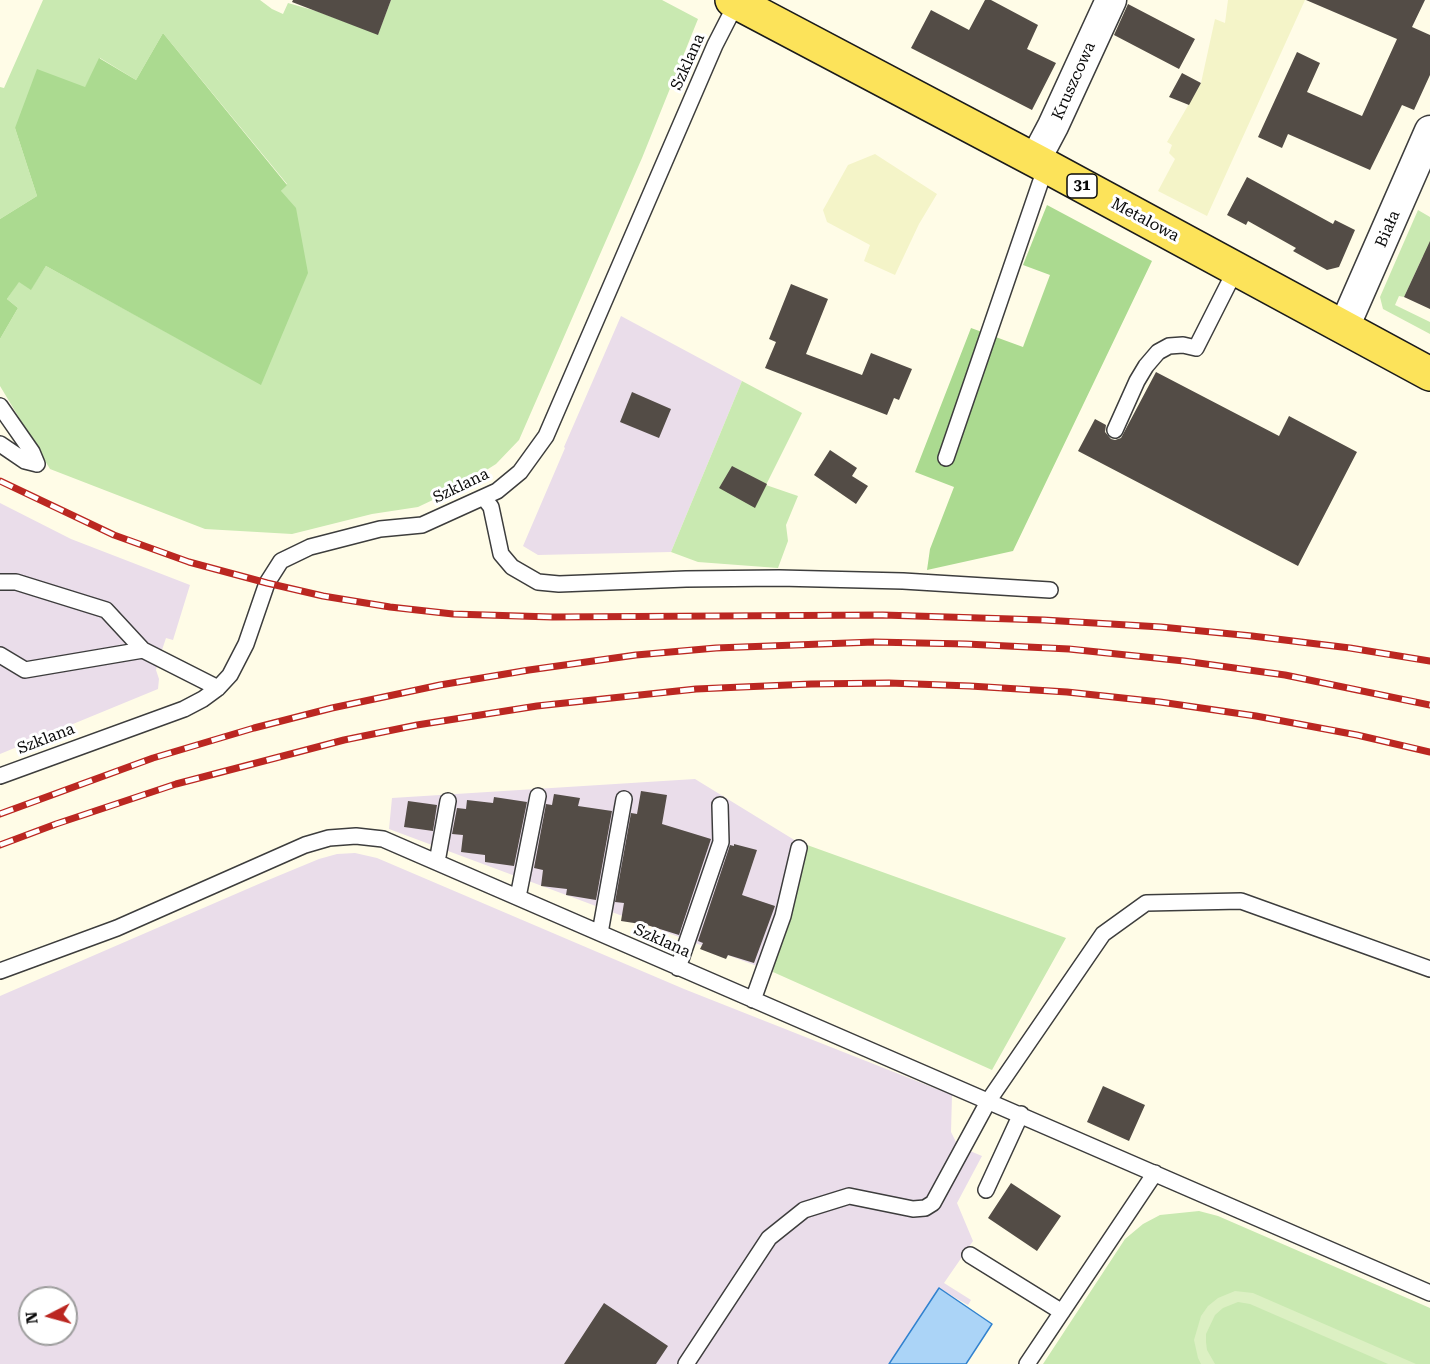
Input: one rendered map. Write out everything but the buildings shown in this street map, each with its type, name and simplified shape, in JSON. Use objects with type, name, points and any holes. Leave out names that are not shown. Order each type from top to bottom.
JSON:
[{"type":"main road","name":"Metalowa","points":[[734,1],[1430,374]]},
{"type":"street","name":"Kruszcowa","points":[[1040,163],[1053,126],[1111,0]]},
{"type":"street","name":"Biała","points":[[1344,327],[1430,131]]},
{"type":"lane","name":"Szklana","points":[[0,776],[184,709],[204,699],[230,675],[246,644],[267,584],[281,561],[310,547],[380,529],[422,525],[497,491],[520,472],[546,436],[734,1]]},
{"type":"lane","points":[[946,458],[1040,163]]},
{"type":"lane","points":[[1115,430],[1137,381],[1158,351],[1169,346],[1183,345],[1196,348],[1236,269]]},
{"type":"lane","points":[[0,406],[32,452],[37,464],[25,461],[0,444]]},
{"type":"lane","points":[[484,498],[491,507],[501,554],[512,567],[538,582],[559,584],[779,578],[903,581],[1050,590]]},
{"type":"lane","points":[[0,582],[16,582],[106,610],[143,650],[218,688]]},
{"type":"lane","points":[[0,655],[25,670],[143,650]]},
{"type":"lane","points":[[518,897],[538,796]]},
{"type":"lane","points":[[600,933],[624,799]]},
{"type":"lane","points":[[437,862],[448,801]]},
{"type":"lane","points":[[678,968],[721,842],[720,805]]},
{"type":"lane","name":"Szklana","points":[[0,971],[117,928],[305,845],[329,838],[356,836],[383,839],[1430,1293]]},
{"type":"lane","points":[[753,1000],[783,916],[799,848]]},
{"type":"lane","points":[[686,1364],[769,1238],[804,1210],[849,1196],[913,1209],[925,1208],[933,1203],[988,1100],[1103,934],[1146,903],[1241,901],[1430,969]]},
{"type":"lane","points":[[986,1190],[1021,1114]]},
{"type":"lane","points":[[1028,1364],[1155,1173]]},
{"type":"lane","points":[[970,1255],[1062,1312]]},
{"type":"shaded area","points":[[621,316],[742,381],[671,552],[538,555],[523,546]]},
{"type":"shaded area","points":[[0,503],[71,539],[190,585],[173,640],[166,638],[159,659],[156,670],[159,679],[158,689],[0,754]]},
{"type":"shaded area","points":[[695,779],[796,841],[773,972],[389,829],[392,798]]},
{"type":"shaded area","points":[[355,853],[377,858],[684,989],[952,1095],[951,1132],[958,1146],[982,1156],[957,1203],[973,1241],[944,1283],[971,1300],[968,1305],[940,1289],[890,1364],[0,1364],[0,996],[319,859],[337,854]]},
{"type":"green space","points":[[43,0],[260,0],[283,14],[288,3],[378,34],[391,0],[662,0],[698,19],[642,158],[519,440],[496,464],[458,488],[418,507],[372,514],[292,534],[205,529],[50,469],[0,386],[0,339],[18,308],[7,299],[19,281],[31,289],[46,266],[261,384],[281,191],[287,184],[163,33],[136,80],[100,58],[85,88],[15,128],[37,196],[0,219],[0,87],[4,88]]},
{"type":"green space","points":[[1228,0],[1305,0],[1207,216],[1158,191],[1175,159],[1169,153],[1172,145],[1167,142],[1201,83],[1215,19],[1225,23]]},
{"type":"green space","points":[[163,33],[287,185],[281,191],[296,208],[308,273],[261,385],[46,266],[31,290],[19,282],[7,299],[18,308],[0,339],[0,219],[37,196],[15,128],[37,69],[85,87],[99,58],[136,80]]},
{"type":"green space","points":[[875,154],[937,194],[919,224],[895,275],[864,261],[870,245],[827,222],[823,210],[848,165]]},
{"type":"green space","points":[[1047,205],[1152,261],[1013,551],[927,570],[930,549],[954,487],[915,472],[971,328],[1023,347],[1050,275],[1023,265]]},
{"type":"green space","points":[[1418,210],[1430,217],[1430,259],[1423,256],[1404,297],[1399,296],[1395,305],[1430,322],[1430,334],[1383,309],[1380,297]]},
{"type":"green space","points":[[742,381],[802,413],[766,485],[798,496],[786,525],[788,541],[778,568],[698,562],[671,552]]},
{"type":"green space","points":[[796,841],[1066,938],[992,1070],[773,972]]},
{"type":"green space","points":[[1199,1211],[1218,1216],[1430,1308],[1430,1364],[1043,1364],[1125,1239],[1143,1224],[1160,1215]]},
{"type":"green space","points":[[1235,1291],[1253,1293],[1416,1364],[1388,1364],[1250,1304],[1238,1302],[1223,1308],[1215,1315],[1206,1334],[1206,1342],[1207,1350],[1215,1364],[1201,1364],[1194,1340],[1201,1316],[1218,1298]]},
{"type":"water","points":[[939,1288],[992,1324],[966,1364],[889,1364]]},
{"type":"railway","points":[[0,481],[114,535],[189,562],[323,596],[390,607],[453,614],[552,617],[883,615],[1044,620],[1161,627],[1252,636],[1430,661]]},
{"type":"railway","points":[[0,814],[153,758],[332,708],[440,685],[529,670],[636,655],[716,648],[874,642],[1069,649],[1184,661],[1285,675],[1430,705]]},
{"type":"railway","points":[[0,845],[176,784],[344,740],[417,725],[537,706],[696,689],[889,683],[1067,692],[1256,716],[1357,735],[1430,752]]}]
